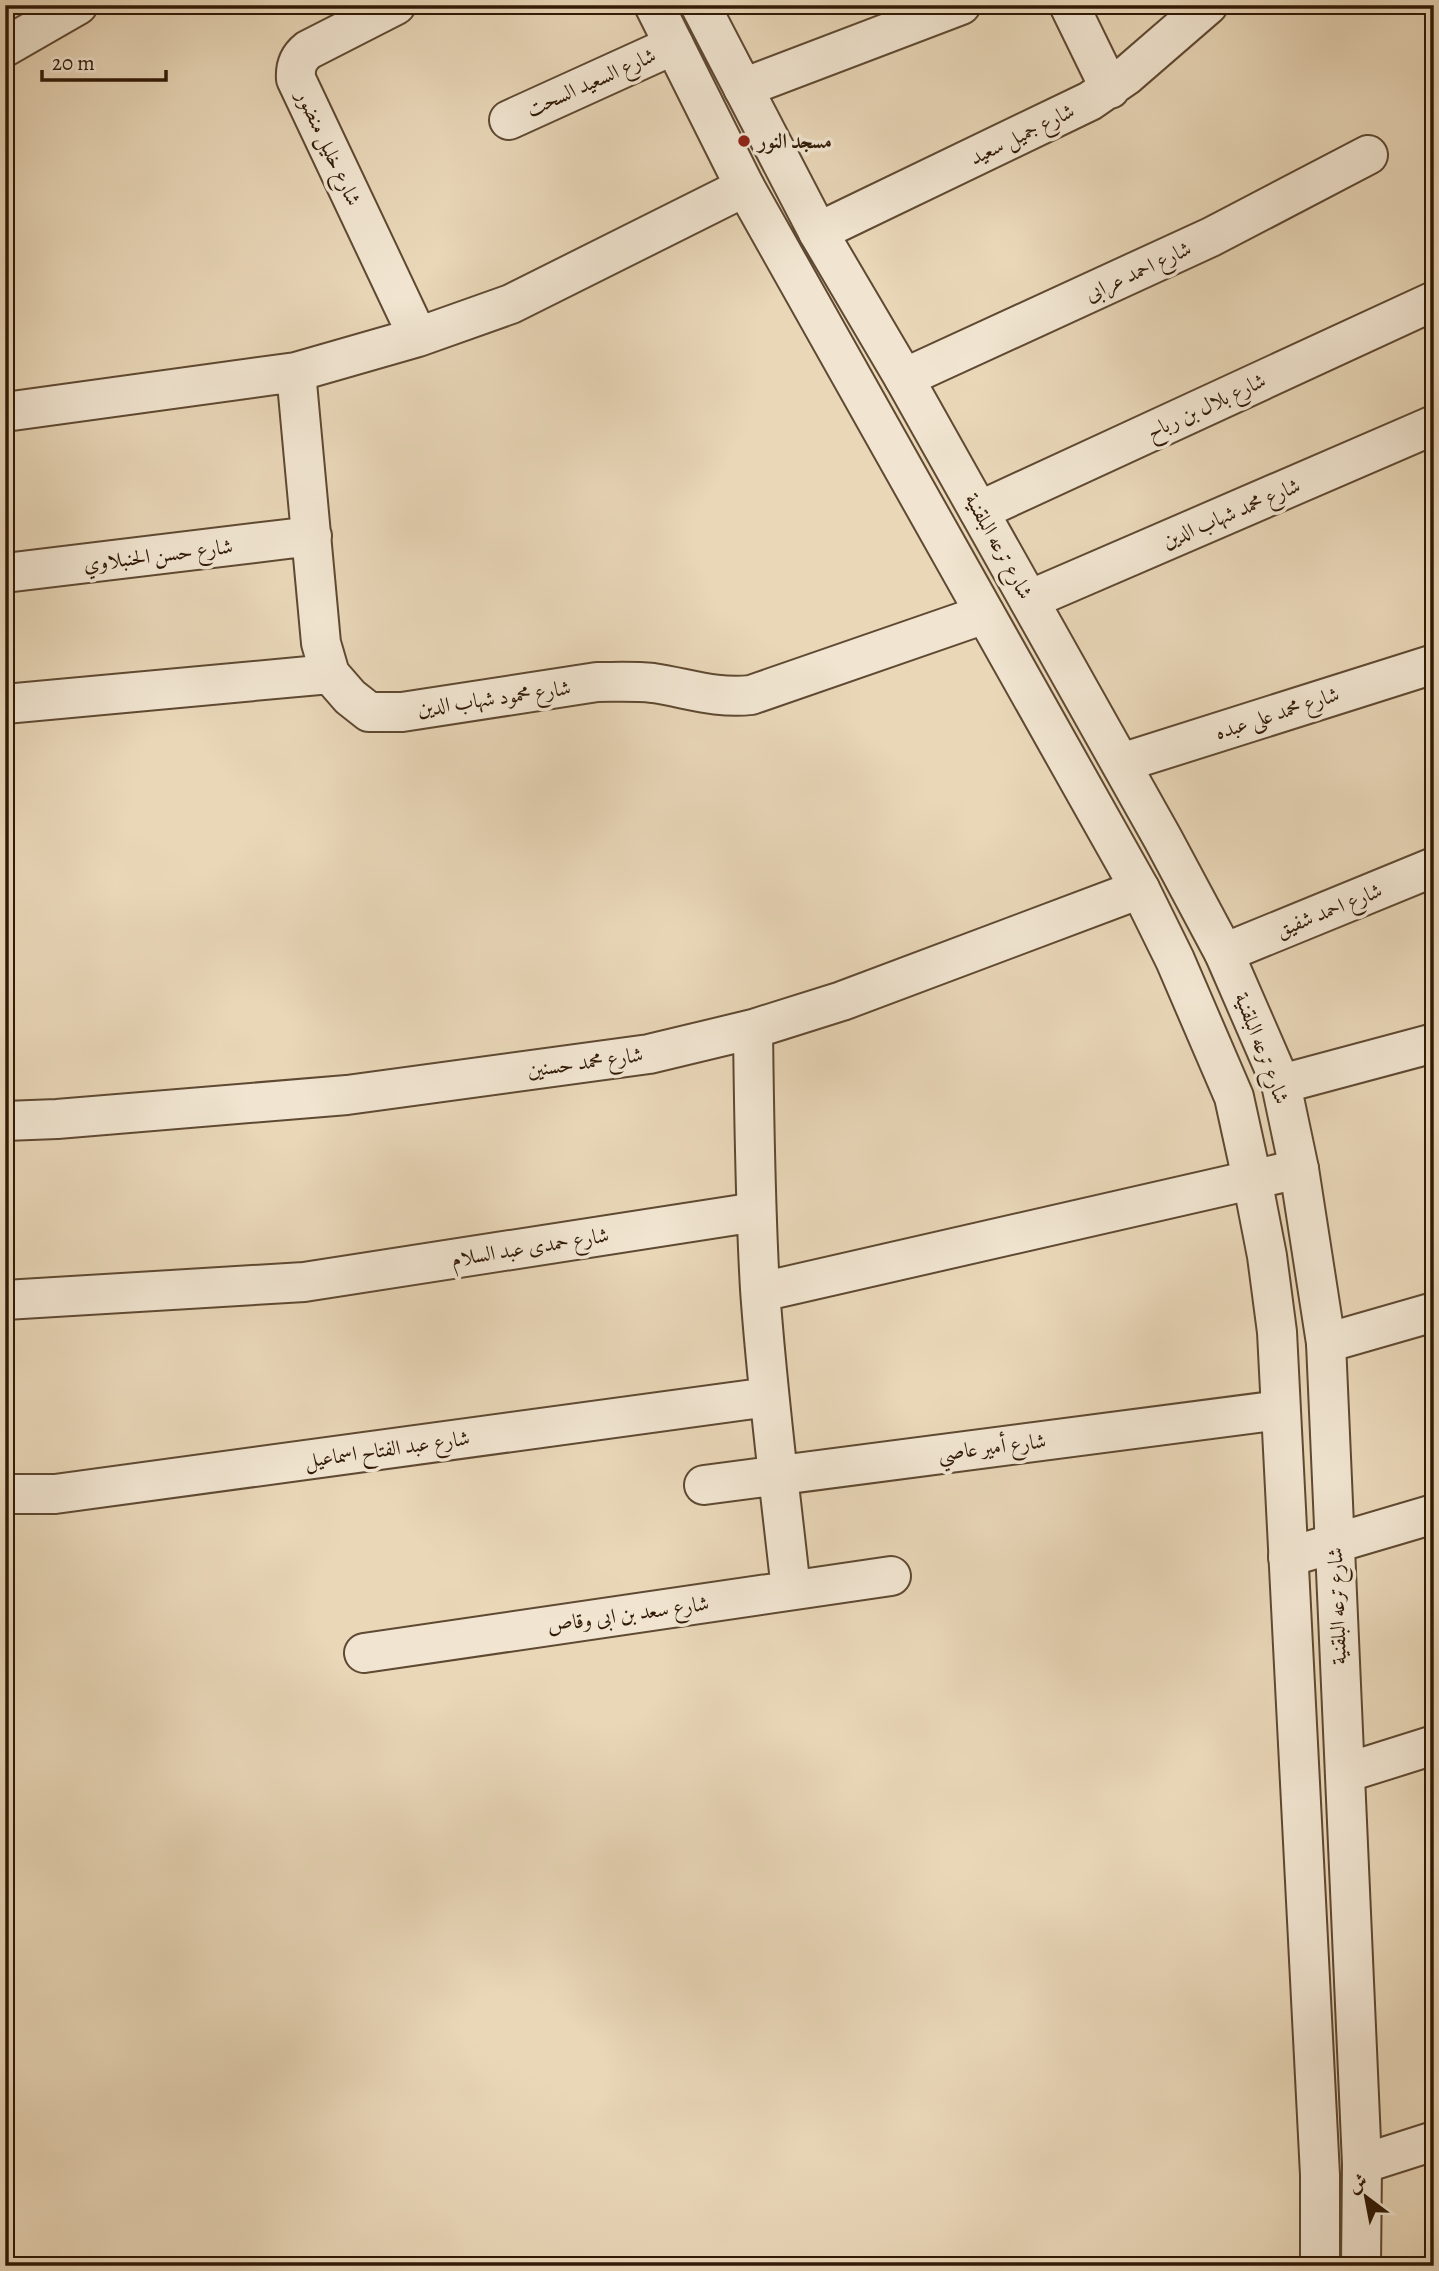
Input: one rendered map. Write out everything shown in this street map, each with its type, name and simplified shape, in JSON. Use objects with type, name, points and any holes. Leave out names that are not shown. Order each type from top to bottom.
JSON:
[{"type":"street","points":[[5,47],[78,5]]},
{"type":"street","name":"شارع خليل منضور","points":[[396,5],[308,50],[302,55],[295,71],[296,79],[418,337]]},
{"type":"street","name":"شارع ترعه البلقنية","points":[[654,5],[745,187],[1140,889],[1175,960],[1234,1097],[1267,1256],[1277,1332],[1320,2175],[1320,2266]]},
{"type":"street","name":"شارع ترعه البلقنية","points":[[700,5],[818,232],[904,378],[1121,763],[1224,953],[1281,1084],[1299,1169],[1325,1343],[1362,2164],[1361,2266]]},
{"type":"street","points":[[743,88],[961,5]]},
{"type":"street","points":[[1069,5],[1110,89]]},
{"type":"street","name":"شارع جميل سعيد","points":[[818,232],[1090,101],[1110,89],[1208,5]]},
{"type":"street","name":"شارع السعيد السحت","points":[[509,120],[674,45]]},
{"type":"street","name":"شارع احمد عرابى","points":[[904,378],[1212,237],[1368,155]]},
{"type":"street","points":[[5,412],[296,372],[418,337],[511,304],[745,187]]},
{"type":"street","name":"شارع بلال بن رباح","points":[[979,511],[1434,301]]},
{"type":"street","points":[[5,704],[330,674],[321,643],[296,372]]},
{"type":"street","name":"شارع محمد شهاب الدين","points":[[1029,600],[1434,425]]},
{"type":"street","name":"شارع حسن الحنبلاوي","points":[[5,573],[312,536]]},
{"type":"street","name":"شارع محمود شهاب الدين","points":[[330,674],[350,697],[369,712],[402,712],[597,682],[654,684],[733,697],[751,695],[985,614]]},
{"type":"street","name":"شارع محمد على عبده","points":[[1121,763],[1434,664]]},
{"type":"street","name":"شارع احمد شفيق","points":[[1224,953],[1434,867]]},
{"type":"street","name":"شارع محمد حسنين","points":[[5,1121],[347,1095],[649,1054],[753,1029],[842,1001],[1140,889]]},
{"type":"street","points":[[753,1029],[756,1212],[761,1292],[769,1397],[792,1590]]},
{"type":"street","points":[[1281,1084],[1434,1043]]},
{"type":"street","points":[[761,1292],[1299,1169]]},
{"type":"street","name":"شارع حمدى عبد السلام","points":[[5,1300],[304,1282],[756,1212]]},
{"type":"street","points":[[1325,1343],[1434,1312]]},
{"type":"street","name":"شارع عبد الفتاح اسماعيل","points":[[5,1494],[55,1493],[769,1397]]},
{"type":"street","name":"شارع أمير عاصي","points":[[704,1485],[1280,1410]]},
{"type":"street","points":[[1288,1557],[1434,1514]]},
{"type":"street","name":"شارع سعد بن ابى وقاص","points":[[364,1653],[891,1576]]},
{"type":"street","points":[[1345,1773],[1434,1745]]},
{"type":"street","points":[[1362,2164],[1434,2141]]},
{"type":"place","name":"مسجد النور","points":[[744,141]]}]
